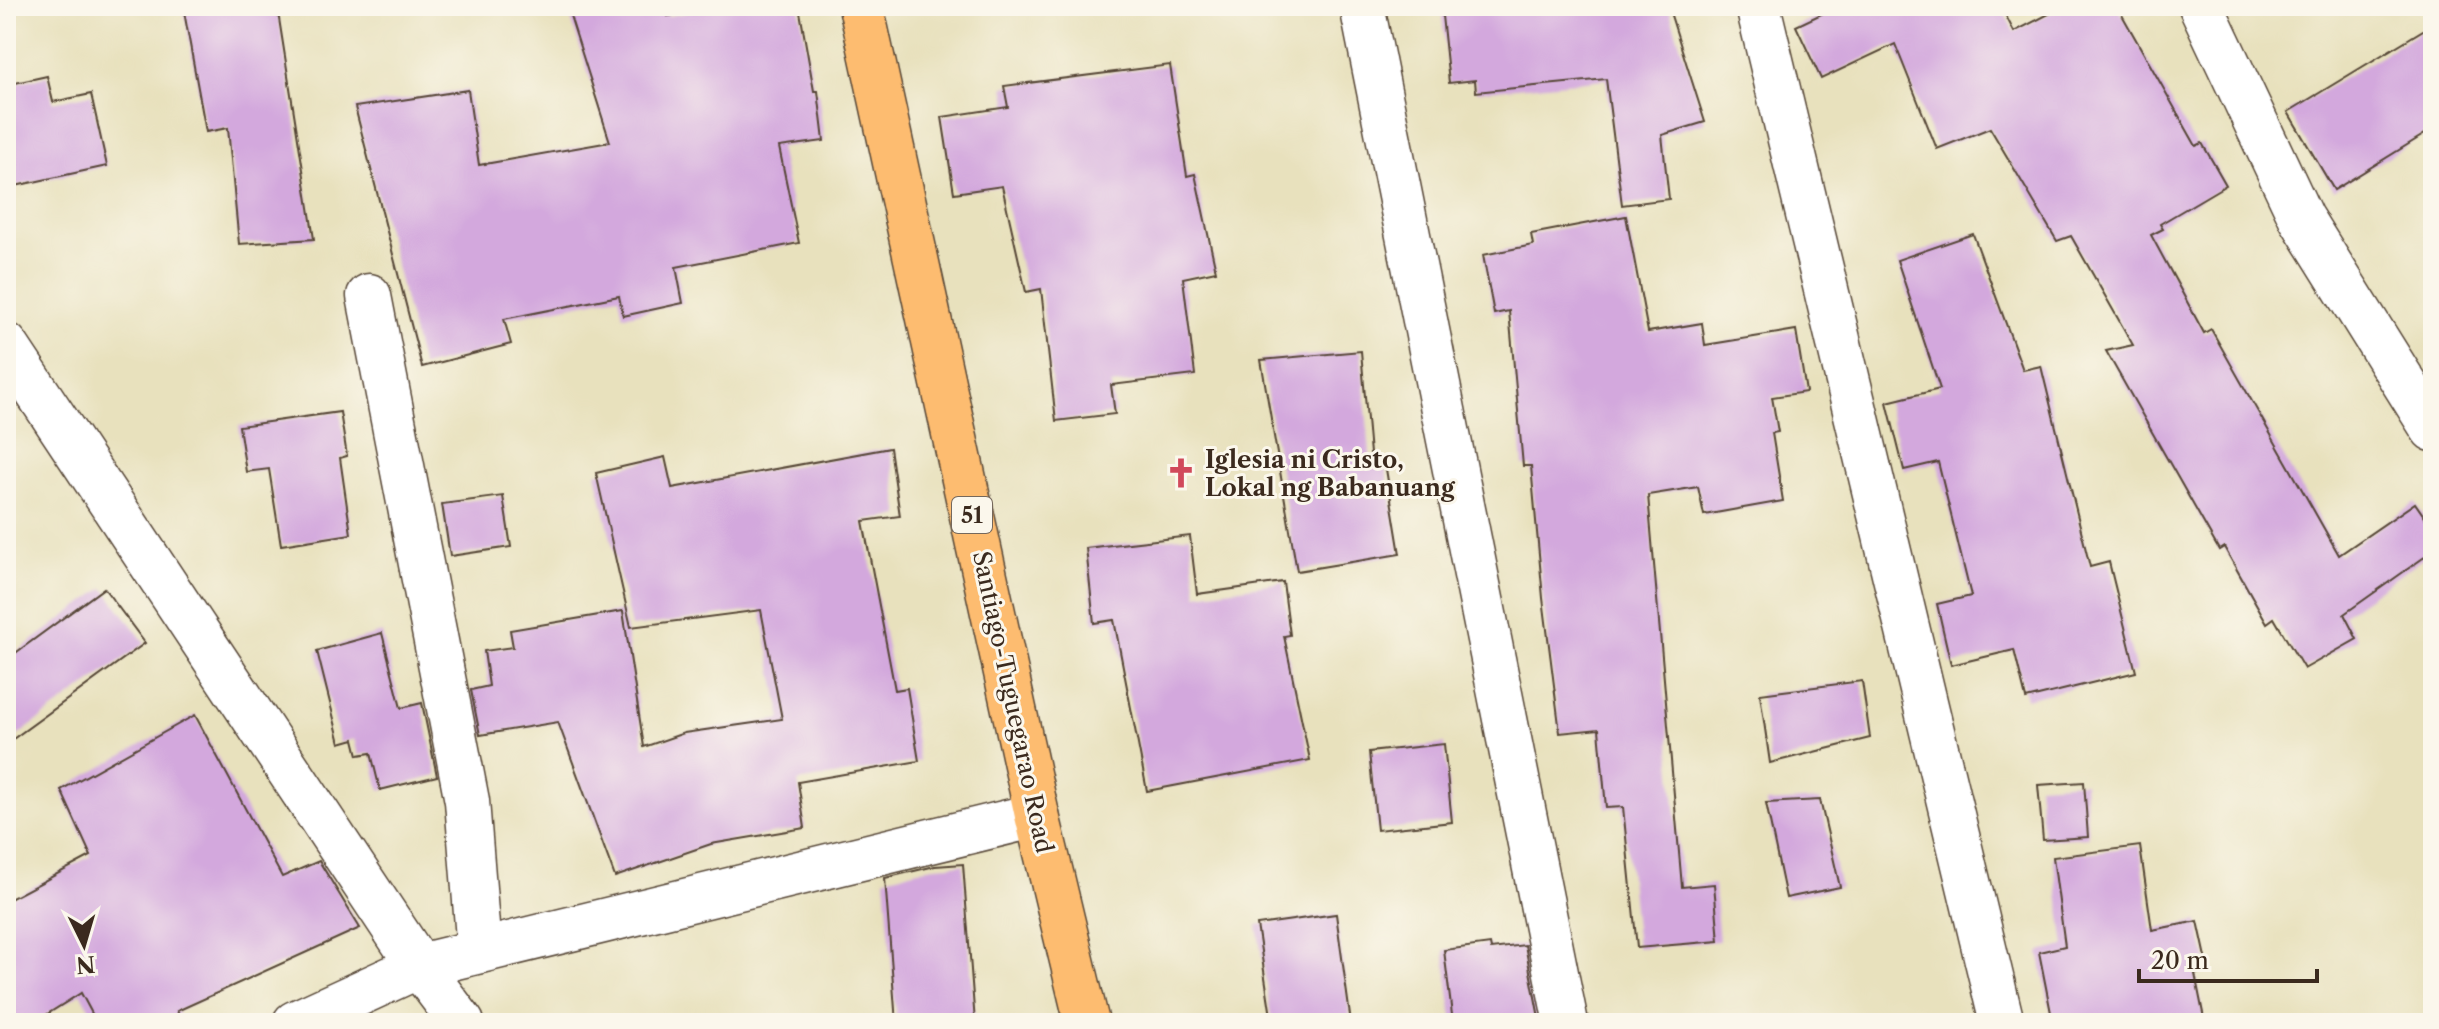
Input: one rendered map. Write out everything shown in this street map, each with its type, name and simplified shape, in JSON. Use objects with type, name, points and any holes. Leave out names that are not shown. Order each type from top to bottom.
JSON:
[{"type":"highway","name":"Santiago-Tuguegarao Road","points":[[861,6],[1037,815],[1087,1023]]},
{"type":"street","points":[[1362,6],[1566,1023]]},
{"type":"street","points":[[1758,6],[2002,1023]]},
{"type":"street","points":[[2201,6],[2301,218],[2433,429]]},
{"type":"street","points":[[369,296],[467,801],[479,951]]},
{"type":"street","points":[[6,345],[419,966],[462,1023]]},
{"type":"street","points":[[295,1023],[419,966],[1037,815]]},
{"type":"building","points":[[183,6],[277,6],[314,239],[239,244],[228,128],[206,132]]},
{"type":"building","points":[[567,6],[666,6],[668,16],[718,6],[799,6],[814,91],[818,91],[824,141],[779,147],[799,243],[676,267],[683,303],[623,316],[619,296],[504,319],[511,344],[422,367],[355,107],[468,90],[479,165],[610,142]]},
{"type":"building","points":[[1441,6],[1668,6],[1705,122],[1662,135],[1669,199],[1622,205],[1606,79],[1476,92],[1475,80],[1449,83]]},
{"type":"building","points":[[1838,6],[2001,6],[2014,32],[2064,6],[2117,6],[2196,146],[2202,143],[2226,185],[2160,224],[2163,229],[2151,235],[2204,333],[2211,329],[2339,555],[2415,503],[2433,529],[2433,551],[2344,614],[2357,639],[2304,669],[2274,618],[2267,623],[2224,547],[2219,550],[2106,351],[2133,345],[2071,236],[2057,241],[1990,128],[1937,149],[1895,44],[1821,79],[1796,26]]},
{"type":"building","points":[[2433,24],[2433,129],[2334,190],[2288,112]]},
{"type":"building","points":[[1170,65],[1187,176],[1195,174],[1216,271],[1183,278],[1195,375],[1111,385],[1115,414],[1056,421],[1041,289],[1026,292],[1002,186],[954,193],[942,117],[1008,107],[1004,86]]},
{"type":"building","points":[[47,76],[53,102],[91,94],[107,166],[6,188],[6,85]]},
{"type":"building","points":[[1626,216],[1648,332],[1702,323],[1705,345],[1796,330],[1806,392],[1772,397],[1778,432],[1772,433],[1783,501],[1704,515],[1698,487],[1648,495],[1682,887],[1714,884],[1719,941],[1637,948],[1623,807],[1606,808],[1599,729],[1560,733],[1531,466],[1523,466],[1509,311],[1494,314],[1483,255],[1533,245],[1531,234]]},
{"type":"building","points":[[1973,234],[2023,370],[2041,366],[2090,567],[2109,562],[2136,672],[2026,699],[2014,650],[1951,665],[1937,604],[1971,596],[1938,462],[1904,470],[1887,402],[1940,389],[1897,260]]},
{"type":"building","points":[[1361,351],[1371,465],[1385,463],[1400,554],[1297,571],[1261,360]]},
{"type":"building","points":[[340,412],[347,456],[340,458],[351,534],[281,545],[269,469],[246,472],[239,426]]},
{"type":"building","points":[[890,448],[900,516],[863,521],[895,690],[907,688],[919,761],[798,782],[805,828],[711,844],[615,877],[558,722],[480,735],[471,690],[489,686],[484,651],[513,647],[510,630],[623,611],[644,747],[684,733],[782,719],[761,610],[631,627],[596,473],[665,457],[672,488]]},
{"type":"building","points":[[503,496],[511,547],[450,556],[442,504]]},
{"type":"building","points":[[1190,536],[1197,594],[1283,582],[1290,635],[1284,636],[1310,760],[1147,791],[1114,620],[1094,623],[1086,548]]},
{"type":"building","points":[[104,588],[145,643],[6,744],[6,660]]},
{"type":"building","points":[[382,633],[401,708],[422,703],[437,776],[380,790],[371,753],[358,755],[354,739],[340,743],[317,651]]},
{"type":"building","points":[[1862,681],[1870,738],[1770,763],[1760,694]]},
{"type":"building","points":[[195,715],[282,877],[319,861],[360,928],[177,1011],[183,1023],[97,1023],[81,993],[33,1023],[6,1023],[6,901],[91,856],[61,790]]},
{"type":"building","points":[[1444,744],[1452,822],[1377,830],[1369,752]]},
{"type":"building","points":[[2084,782],[2088,837],[2043,840],[2038,785]]},
{"type":"building","points":[[1820,800],[1840,887],[1786,898],[1766,803]]},
{"type":"building","points":[[2140,846],[2152,930],[2198,921],[2209,971],[2195,974],[2205,1023],[2053,1023],[2039,952],[2065,946],[2053,857]]},
{"type":"building","points":[[963,864],[975,1023],[896,1023],[885,878],[935,866]]},
{"type":"building","points":[[1336,914],[1351,1023],[1272,1023],[1257,925]]},
{"type":"building","points":[[1490,944],[1491,949],[1525,945],[1540,1023],[1453,1023],[1444,950]]},
{"type":"place","name":"Iglesia ni Cristo, Lokal ng Babanuang","points":[[1181,473]]}]
